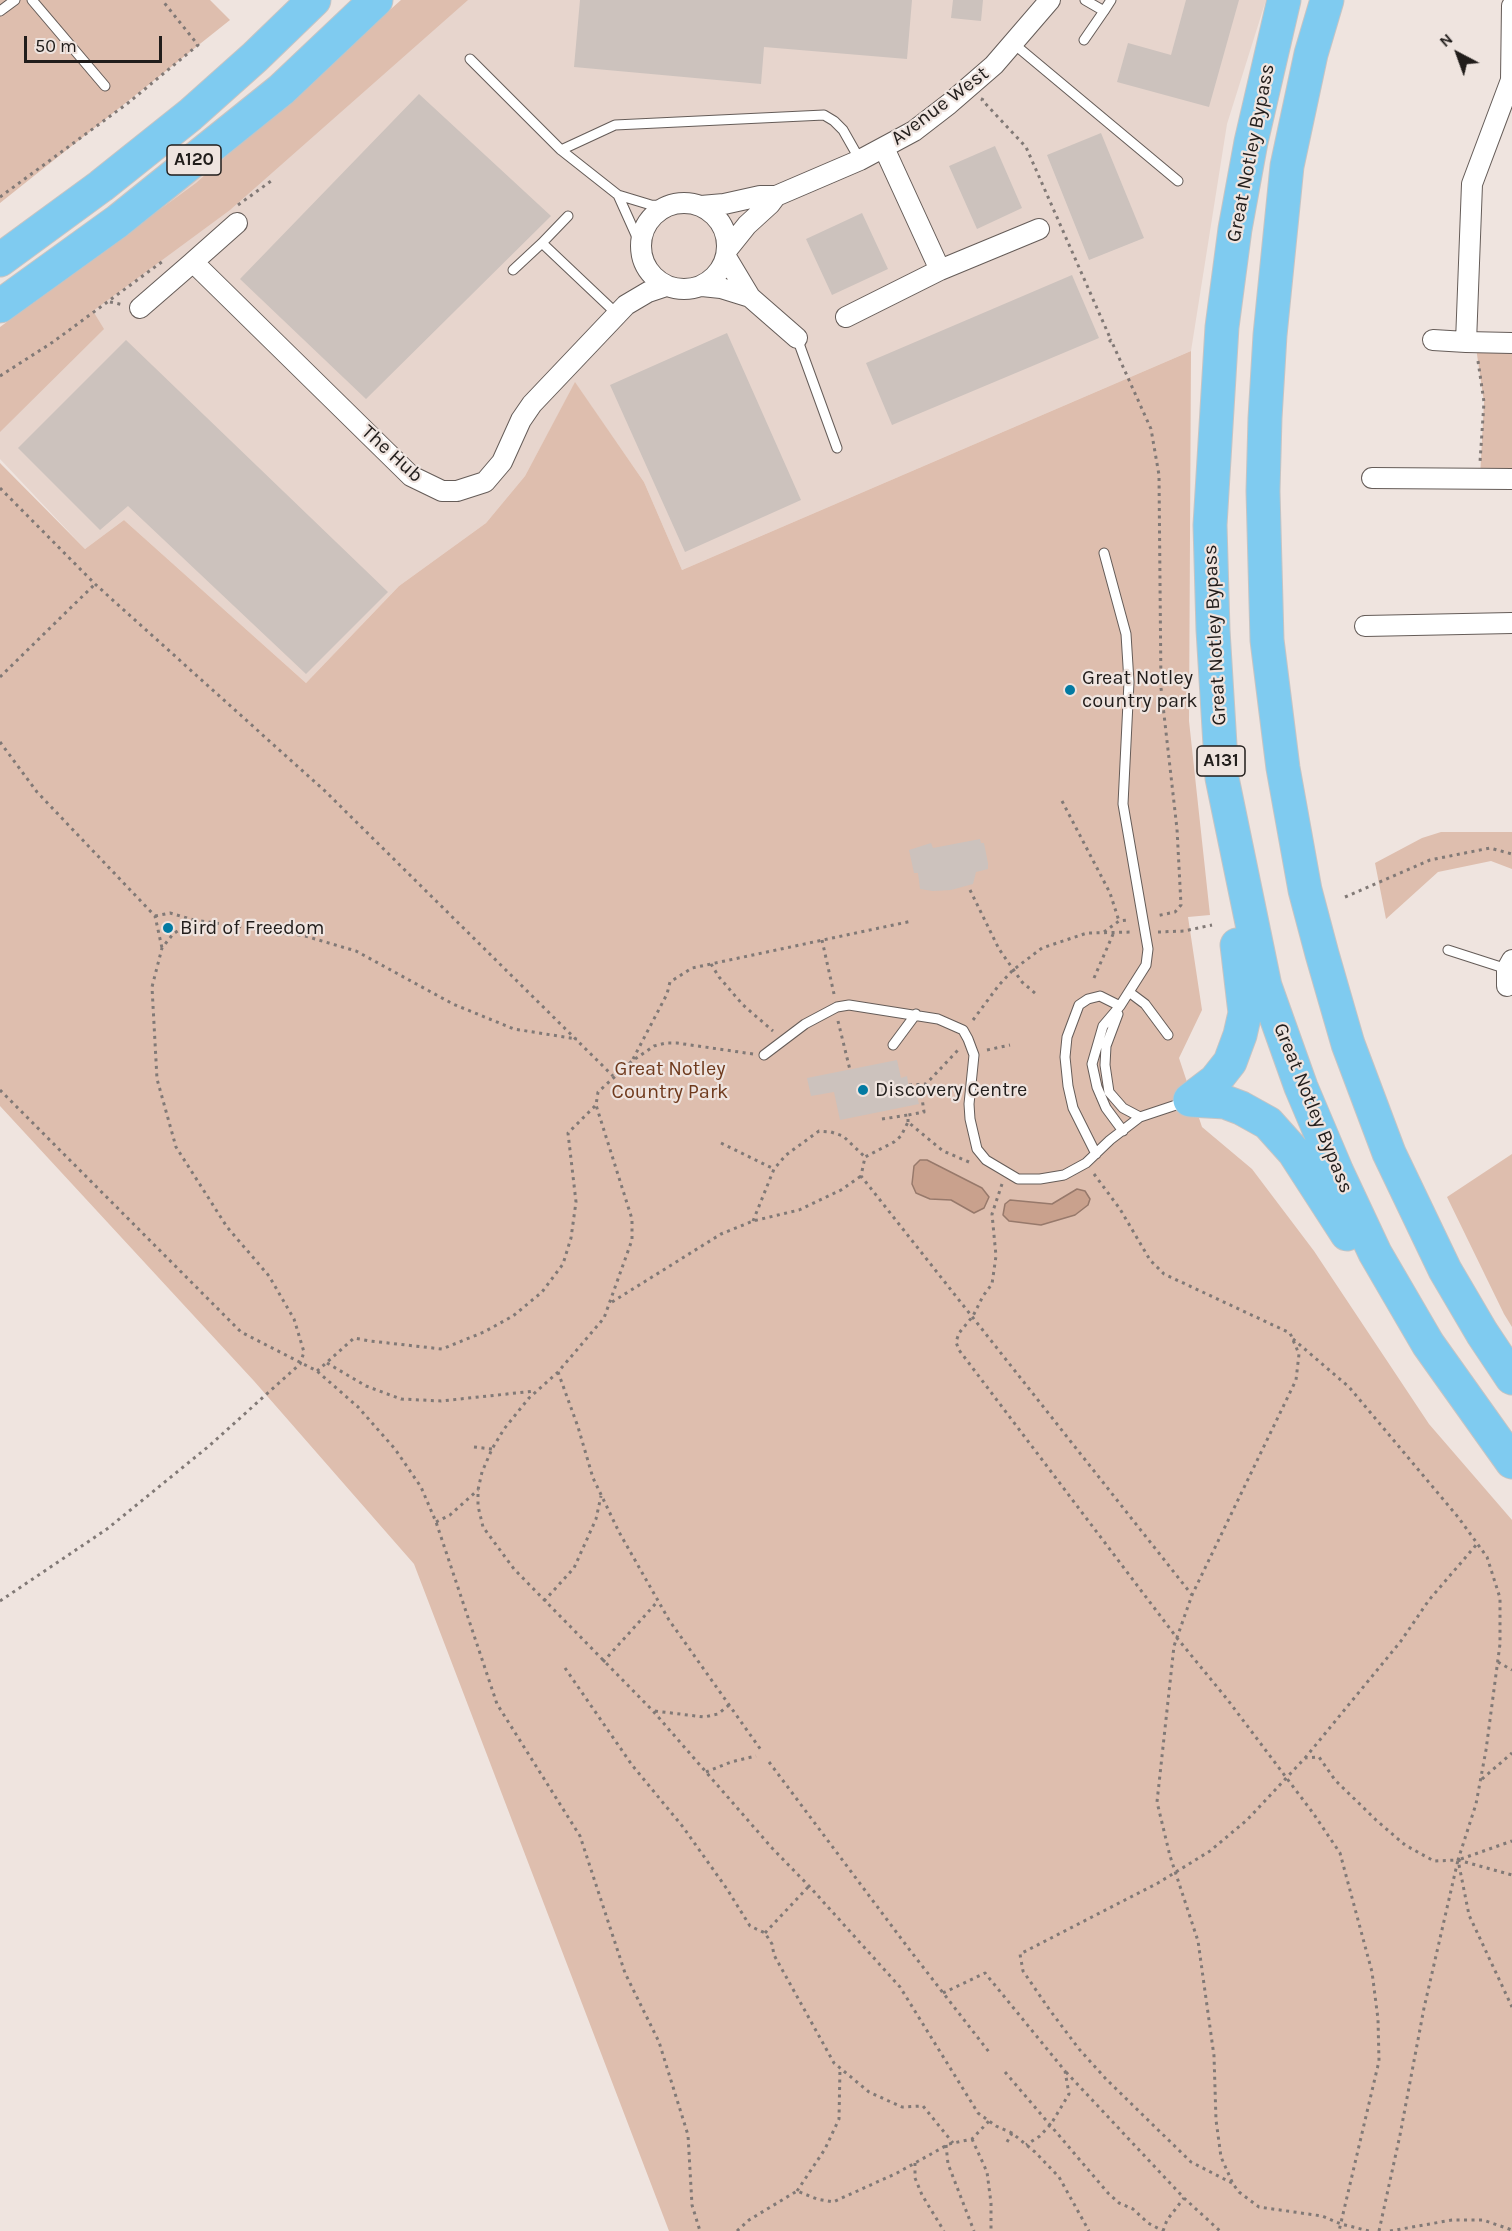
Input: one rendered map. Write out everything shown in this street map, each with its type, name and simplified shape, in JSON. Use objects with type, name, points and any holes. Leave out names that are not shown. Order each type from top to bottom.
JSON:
[{"type":"highway","name":"A120","points":[[0,260],[101,186],[190,115],[314,0]]},
{"type":"highway","name":"A120","points":[[0,306],[118,221],[281,90],[376,0]]},
{"type":"highway","name":"Great Notley Bypass","points":[[1284,0],[1251,142],[1235,229],[1222,327],[1210,525],[1213,630],[1222,778],[1265,986],[1297,1076],[1337,1172],[1375,1253],[1428,1344],[1512,1462]]},
{"type":"highway","name":"Great Notley Bypass","points":[[1327,0],[1311,54],[1287,166],[1270,335],[1265,417],[1263,491],[1267,640],[1283,768],[1305,890],[1345,1032],[1389,1153],[1445,1270],[1512,1378]]},
{"type":"highway","points":[[1190,1100],[1215,1081],[1230,1062],[1245,1013],[1222,778]]},
{"type":"highway","points":[[1190,1100],[1225,1102],[1241,1108],[1268,1124],[1294,1152],[1366,1262],[1428,1344]]},
{"type":"street","name":"Avenue West","points":[[701,206],[724,204],[760,196],[776,196],[884,148],[950,104],[986,73],[1014,44],[1050,0]]},
{"type":"street","points":[[1471,342],[1472,184],[1511,80],[1512,6]]},
{"type":"street","points":[[884,148],[940,270]]},
{"type":"street","name":"Avenue West","points":[[726,254],[747,225],[776,196]]},
{"type":"street","points":[[702,286],[717,274],[726,254],[726,237],[721,224],[701,206],[679,203],[668,206],[648,221],[641,236],[641,250],[646,268],[655,279],[666,286],[678,289],[702,286],[722,288],[750,297]]},
{"type":"street","points":[[140,308],[193,261],[235,216]]},
{"type":"street","points":[[846,316],[940,270],[1040,229]]},
{"type":"street","name":"The Hub","points":[[622,310],[634,286],[641,250]]},
{"type":"street","points":[[726,254],[750,297],[797,338]]},
{"type":"street","name":"The Hub","points":[[193,261],[411,476],[441,491],[471,488],[485,482],[502,462],[521,420],[532,404],[622,310],[648,292],[666,286]]},
{"type":"street","points":[[1433,340],[1512,343]]},
{"type":"street","points":[[1372,478],[1512,479]]},
{"type":"street","points":[[1365,626],[1512,623]]},
{"type":"lane","points":[[0,10],[15,0]]},
{"type":"lane","points":[[32,0],[105,86]]},
{"type":"lane","points":[[1085,0],[1104,11]]},
{"type":"lane","points":[[1084,40],[1111,0]]},
{"type":"lane","points":[[1014,44],[1178,181]]},
{"type":"lane","points":[[470,59],[561,150],[618,195],[651,205],[668,206]]},
{"type":"lane","points":[[561,150],[615,125],[824,115],[843,130],[860,160]]},
{"type":"lane","points":[[618,195],[641,250]]},
{"type":"lane","points":[[513,270],[568,216]]},
{"type":"lane","points":[[542,243],[622,310]]},
{"type":"lane","points":[[797,338],[837,448]]},
{"type":"lane","points":[[1104,553],[1126,634],[1129,682],[1123,804],[1148,949],[1146,965],[1120,1006],[1103,1026],[1092,1064],[1097,1088],[1106,1108],[1123,1131]]},
{"type":"lane","points":[[1448,950],[1509,977]]},
{"type":"lane","points":[[1129,992],[1145,1004],[1168,1035]]},
{"type":"lane","points":[[1096,1154],[1077,1117],[1068,1086],[1065,1057],[1067,1037],[1079,1005],[1088,999],[1100,996],[1120,1006]]},
{"type":"lane","points":[[764,1055],[805,1024],[837,1007],[849,1005],[938,1018],[963,1030],[974,1055],[969,1104],[977,1149],[986,1160],[1006,1174],[1018,1179],[1041,1179],[1064,1175],[1086,1163],[1140,1117],[1190,1100]]},
{"type":"lane","points":[[1120,1006],[1106,1046],[1105,1065],[1109,1092],[1123,1108],[1140,1117]]},
{"type":"lane","points":[[893,1045],[916,1014]]},
{"type":"path","points":[[0,197],[128,103],[198,45],[162,0]]},
{"type":"path","points":[[989,92],[982,100],[1026,147],[1110,341],[1151,429],[1159,475],[1161,688],[1177,829],[1181,905],[1175,912],[1119,921],[1104,932]]},
{"type":"path","points":[[235,216],[271,181]]},
{"type":"path","points":[[0,376],[53,342],[166,259]]},
{"type":"path","points":[[1471,342],[1484,402],[1479,478]]},
{"type":"path","points":[[0,488],[95,584],[326,792],[613,1076]]},
{"type":"path","points":[[0,677],[95,584]]},
{"type":"path","points":[[0,741],[37,792],[155,916],[162,948]]},
{"type":"path","points":[[1062,801],[1110,893],[1119,921]]},
{"type":"path","points":[[1345,897],[1430,860],[1490,848],[1512,854]]},
{"type":"path","points":[[970,890],[999,949],[1013,970],[1036,994]]},
{"type":"path","points":[[155,916],[170,913],[194,920],[305,936],[356,951],[453,1004],[514,1029],[577,1039]]},
{"type":"path","points":[[0,1601],[107,1530],[209,1446],[288,1375],[300,1364],[304,1352],[294,1319],[269,1276],[227,1227],[176,1147],[157,1078],[152,987],[162,948],[173,934],[194,920]]},
{"type":"path","points":[[632,1061],[667,994],[670,982],[692,968],[912,921]]},
{"type":"path","points":[[963,1030],[973,1021],[1013,970],[1042,948],[1078,935],[1104,932],[1184,931],[1212,925]]},
{"type":"path","points":[[1094,978],[1114,932]]},
{"type":"path","points":[[711,964],[743,1005],[784,1040]]},
{"type":"path","points":[[764,1055],[678,1042],[654,1047],[613,1076],[598,1092],[596,1105],[632,1219],[632,1240],[604,1318],[558,1372],[537,1391],[504,1428],[492,1449],[482,1472],[478,1490],[478,1506],[483,1527],[514,1569],[653,1711],[772,1848],[900,1987],[978,2113],[1012,2133],[1059,2177],[1089,2231]]},
{"type":"path","points":[[909,1085],[927,1084],[963,1045]]},
{"type":"path","points":[[974,1055],[992,1048],[1010,1046]]},
{"type":"path","points":[[882,1119],[924,1112],[919,1083]]},
{"type":"path","points":[[0,1090],[241,1332],[317,1371],[358,1407],[395,1449],[421,1487],[436,1522],[497,1704],[580,1836],[625,1973],[659,2042],[688,2135],[692,2205],[700,2231]]},
{"type":"path","points":[[317,1371],[354,1338],[442,1349],[484,1332],[513,1316],[542,1292],[562,1264],[572,1239],[576,1202],[568,1133],[596,1105]]},
{"type":"path","points":[[611,1303],[721,1234],[753,1221],[799,1210],[849,1185],[861,1176],[866,1157],[901,1136],[908,1122],[908,1115]]},
{"type":"path","points":[[908,1122],[943,1151],[975,1164],[986,1160]]},
{"type":"path","points":[[753,1221],[774,1169],[786,1155],[819,1131],[843,1136],[866,1157]]},
{"type":"path","points":[[721,1143],[774,1169]]},
{"type":"path","points":[[1086,1163],[1120,1209],[1150,1260],[1164,1274],[1290,1333],[1299,1354],[1296,1380],[1192,1595],[1174,1646],[1157,1802],[1170,1856],[1198,1941],[1214,2056],[1216,2120],[1221,2157],[1233,2184],[1239,2192],[1259,2207],[1322,2216],[1341,2224],[1367,2230]]},
{"type":"path","points":[[1006,1174],[992,1214],[996,1256],[992,1284],[973,1316],[959,1333],[956,1342],[959,1350],[1177,1638],[1227,1699],[1340,1853],[1372,1972],[1378,2019],[1379,2061],[1339,2231]]},
{"type":"path","points":[[861,1176],[1192,1595]]},
{"type":"path","points":[[1292,1338],[1349,1387],[1458,1517],[1486,1557],[1500,1598],[1498,1662],[1476,1804],[1458,1860],[1424,2008],[1401,2135],[1379,2231]]},
{"type":"path","points":[[327,1363],[366,1386],[401,1399],[441,1401],[537,1391]]},
{"type":"path","points":[[558,1372],[578,1427],[592,1478],[601,1496],[669,1620],[761,1750]]},
{"type":"path","points":[[474,1447],[492,1449]]},
{"type":"path","points":[[436,1522],[450,1515],[478,1490]]},
{"type":"path","points":[[544,1601],[574,1568],[596,1519],[601,1496]]},
{"type":"path","points":[[1233,2184],[1191,2162],[1079,2049],[1023,1971],[1020,1954],[1158,1883],[1210,1851],[1247,1820],[1305,1758],[1401,1641],[1429,1600],[1477,1544]]},
{"type":"path","points":[[603,1662],[658,1601]]},
{"type":"path","points":[[1498,1662],[1512,1670]]},
{"type":"path","points":[[565,1668],[633,1765],[683,1827],[750,1926],[765,1933],[772,1944],[774,1955],[834,2063],[868,2092],[902,2107],[923,2106],[953,2143]]},
{"type":"path","points":[[653,1711],[704,1717],[718,1714],[729,1705]]},
{"type":"path","points":[[1480,1780],[1512,1753]]},
{"type":"path","points":[[706,1772],[756,1756]]},
{"type":"path","points":[[1305,1758],[1319,1757],[1335,1780],[1376,1820],[1405,1845],[1434,1861],[1458,1860],[1512,1841]]},
{"type":"path","points":[[769,1762],[989,2052]]},
{"type":"path","points":[[1458,1860],[1512,1875]]},
{"type":"path","points":[[1458,1860],[1469,1915],[1512,2007]]},
{"type":"path","points":[[765,1933],[809,1886]]},
{"type":"path","points":[[943,1993],[985,1973],[1065,2071],[1184,2198],[1220,2231]]},
{"type":"path","points":[[736,2231],[749,2220],[796,2191],[825,2149],[839,2120],[840,2068]]},
{"type":"path","points":[[1026,2145],[1040,2136],[1051,2124],[1069,2094],[1065,2071]]},
{"type":"path","points":[[1005,2072],[1119,2203],[1163,2231],[1167,2220],[1184,2198]]},
{"type":"path","points":[[796,2191],[833,2202],[915,2163],[946,2145],[972,2139],[989,2121]]},
{"type":"path","points":[[1007,2142],[1012,2133]]},
{"type":"path","points":[[972,2139],[987,2172],[991,2203],[991,2229]]},
{"type":"path","points":[[946,2145],[948,2164],[974,2231]]},
{"type":"path","points":[[915,2163],[915,2178],[922,2195],[944,2231]]},
{"type":"path","points":[[1390,2231],[1452,2220],[1483,2220],[1512,2230]]},
{"type":"shaded area","points":[[434,0],[1266,0],[1227,124],[1191,351],[682,570],[644,482],[575,383],[525,476],[486,523],[399,586],[306,683],[124,520],[85,549],[0,459],[0,329]]},
{"type":"shaded area","points":[[920,1160],[927,1160],[982,1188],[989,1197],[984,1208],[974,1213],[951,1200],[930,1199],[916,1193],[912,1184],[914,1166]]},
{"type":"shaded area","points":[[1077,1189],[1085,1191],[1090,1199],[1088,1205],[1075,1215],[1041,1225],[1009,1221],[1003,1215],[1005,1204],[1010,1200],[1052,1204]]},
{"type":"green space","points":[[0,0],[210,0],[230,20],[0,203]]},
{"type":"green space","points":[[401,0],[468,0],[230,210],[93,311],[104,329],[0,432],[0,327],[196,183]]},
{"type":"green space","points":[[1475,341],[1512,343],[1512,479],[1480,478],[1484,402]]},
{"type":"green space","name":"Great Notley Country Park","points":[[1191,351],[1189,721],[1210,915],[1188,917],[1202,1010],[1179,1058],[1202,1127],[1252,1169],[1314,1251],[1429,1424],[1512,1520],[1512,2231],[669,2231],[414,1564],[254,1381],[0,1106],[0,463],[85,549],[124,520],[306,683],[399,586],[486,523],[525,476],[575,382],[644,482],[682,570]]},
{"type":"green space","points":[[1441,832],[1512,832],[1512,869],[1491,861],[1438,872],[1386,919],[1375,863],[1422,838]]},
{"type":"green space","points":[[1512,1154],[1512,1327],[1447,1197]]},
{"type":"building","points":[[580,0],[912,0],[907,59],[764,47],[761,84],[574,67]]},
{"type":"building","points":[[953,0],[983,0],[981,21],[951,18]]},
{"type":"building","points":[[1186,0],[1239,0],[1209,107],[1117,82],[1128,43],[1171,55]]},
{"type":"building","points":[[419,94],[551,216],[366,399],[240,279]]},
{"type":"building","points":[[1101,133],[1144,238],[1089,260],[1047,155]]},
{"type":"building","points":[[995,146],[1022,208],[977,229],[949,166]]},
{"type":"building","points":[[862,213],[888,269],[832,295],[806,239]]},
{"type":"building","points":[[1072,275],[1099,338],[892,425],[866,363]]},
{"type":"building","points":[[727,333],[801,500],[685,552],[610,385]]},
{"type":"building","points":[[126,340],[388,592],[306,674],[128,506],[100,530],[18,448]]},
{"type":"building","points":[[980,839],[981,843],[984,843],[988,869],[976,872],[973,884],[951,890],[920,889],[918,873],[914,873],[909,850],[931,843],[933,848]]},
{"type":"building","name":"Discovery Centre","points":[[897,1060],[901,1078],[907,1076],[909,1089],[915,1088],[919,1104],[840,1120],[834,1092],[811,1096],[807,1078]]},
{"type":"place","name":"Great Notley country park","points":[[1070,690]]},
{"type":"place","name":"Bird of Freedom","points":[[168,928]]},
{"type":"place","name":"Discovery Centre","points":[[863,1090]]}]
